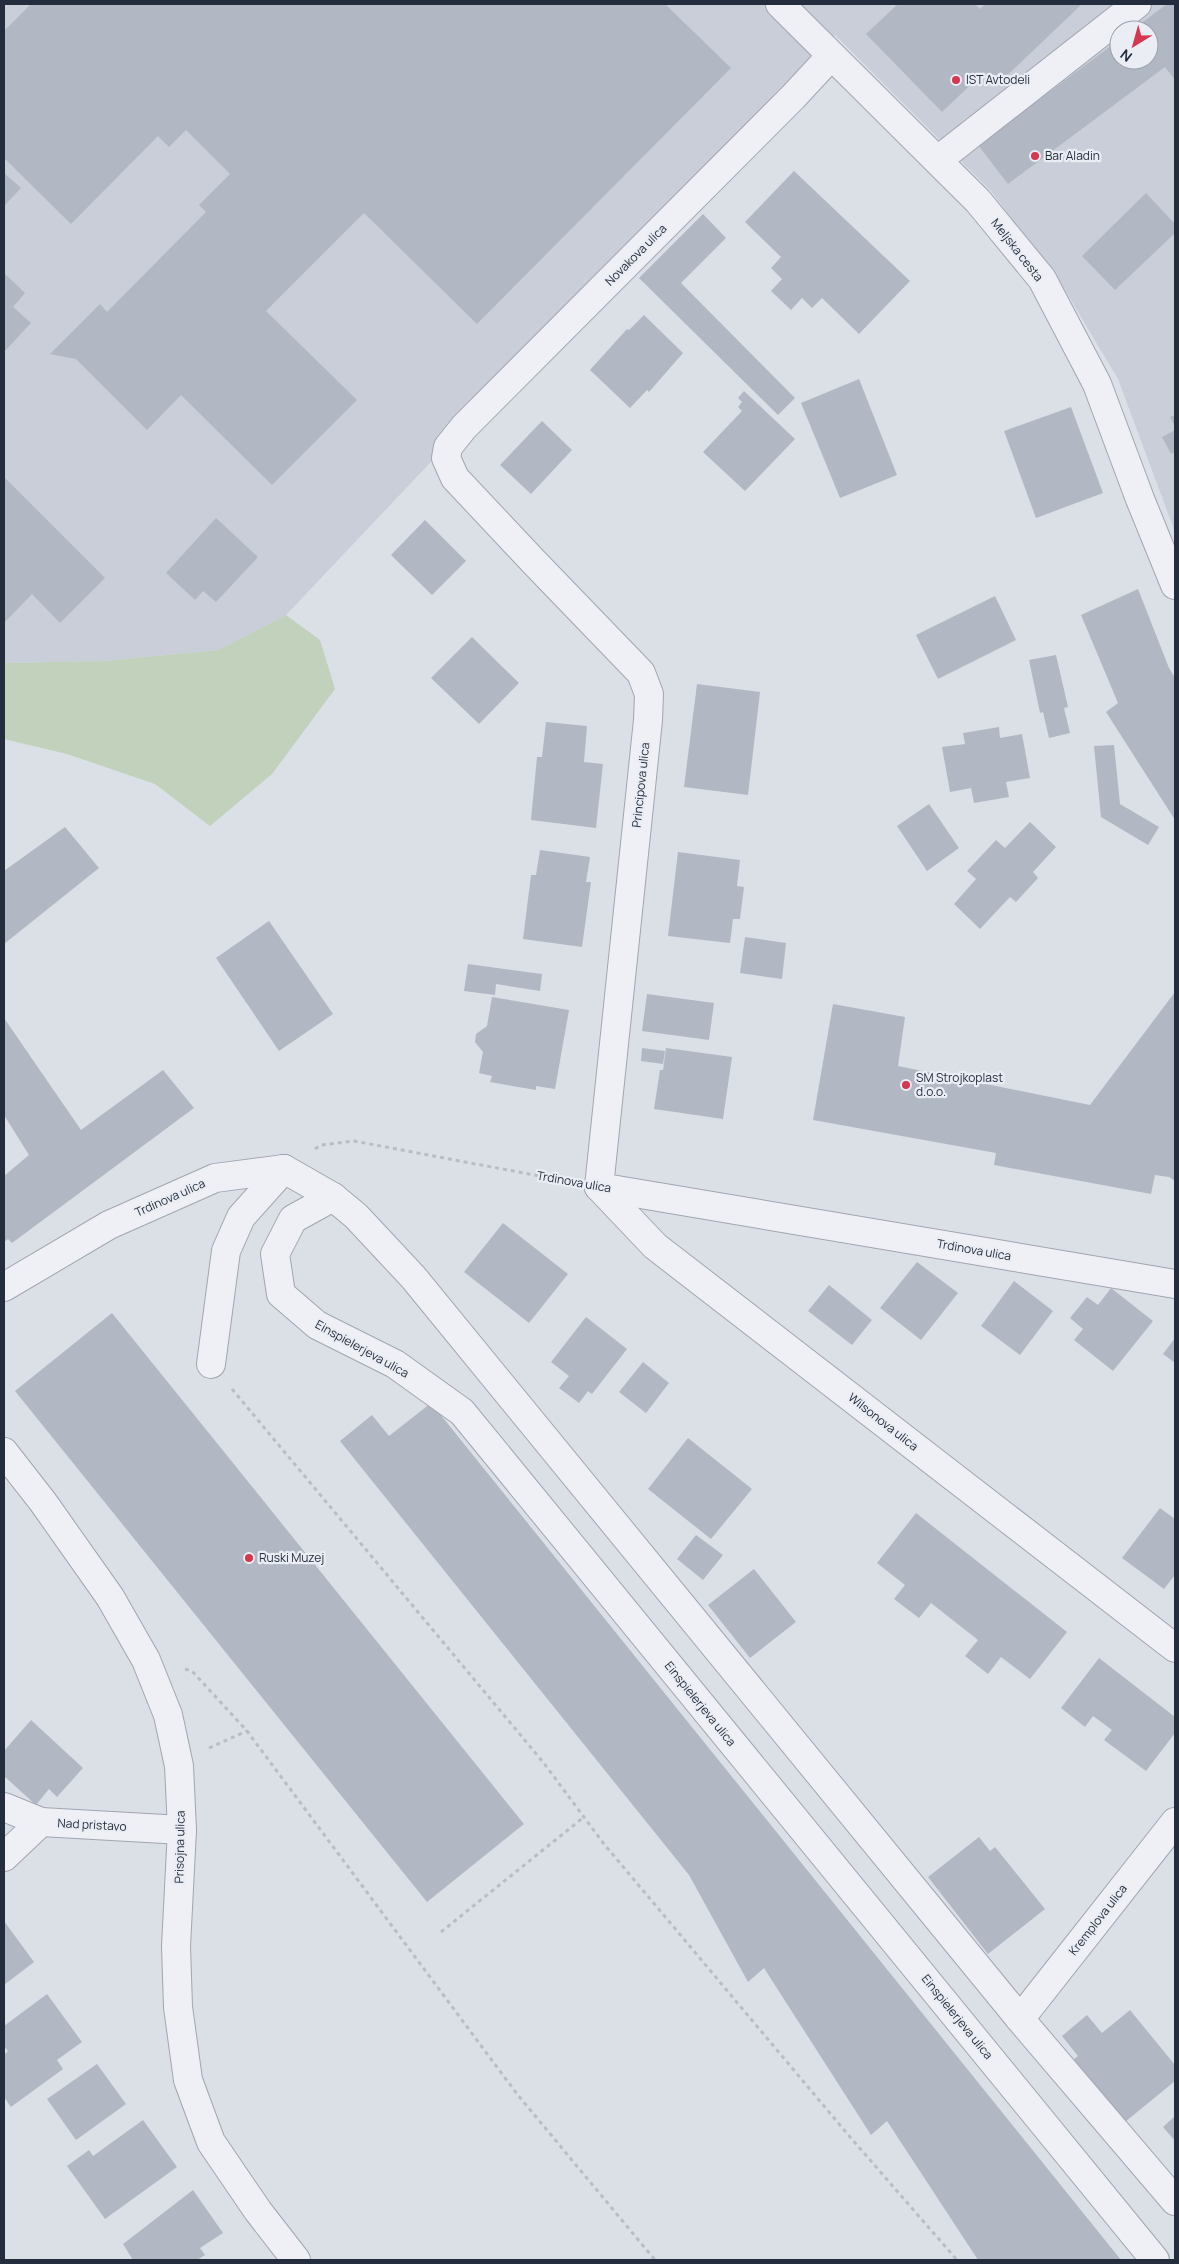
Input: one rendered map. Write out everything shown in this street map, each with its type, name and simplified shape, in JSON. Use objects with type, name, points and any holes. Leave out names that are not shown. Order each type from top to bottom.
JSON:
[{"type":"street","name":"Meljska cesta","points":[[780,4],[978,201],[1042,278],[1097,384],[1140,499],[1175,585]]},
{"type":"street","points":[[938,160],[1137,4]]},
{"type":"street","name":"Novakova ulica","points":[[446,458],[448,447],[457,434],[793,97],[831,56]]},
{"type":"street","name":"Principova ulica","points":[[446,458],[455,478],[533,562],[641,673],[649,694],[599,1187]]},
{"type":"street","points":[[211,1364],[226,1251],[241,1217],[284,1169],[333,1198],[356,1216],[413,1277],[1020,2019],[1175,2201]]},
{"type":"street","name":"Trdinova ulica","points":[[4,1287],[109,1225],[215,1178],[284,1169]]},
{"type":"street","name":"Trdinova ulica","points":[[599,1187],[1175,1284]]},
{"type":"street","name":"Wilsonova ulica","points":[[599,1187],[655,1246],[1175,1648]]},
{"type":"street","name":"Einspielerjeva ulica","points":[[333,1198],[293,1220],[275,1254],[281,1294],[318,1325],[395,1364],[462,1412],[1155,2260]]},
{"type":"street","name":"Prisojna ulica","points":[[4,1452],[43,1502],[110,1597],[146,1660],[168,1715],[178,1766],[182,1830],[176,1946],[178,2007],[188,2080],[211,2142],[258,2210],[296,2260]]},
{"type":"street","name":"Nad pristavo","points":[[4,1808],[41,1822],[182,1830]]},
{"type":"street","points":[[4,1857],[41,1822]]},
{"type":"street","name":"Kremplova ulica","points":[[1020,2019],[1175,1822]]},
{"type":"path","name":"Trdinova ulica","points":[[284,1169],[321,1145],[354,1141],[599,1187]]},
{"type":"path","points":[[211,1364],[543,1762],[604,1844],[850,2137],[957,2260]]},
{"type":"path","points":[[146,1660],[192,1671],[247,1731],[517,2094],[655,2260]]},
{"type":"path","points":[[178,1766],[218,1742],[247,1731]]},
{"type":"path","points":[[441,1932],[584,1817]]},
{"type":"shaded area","points":[[4,4],[1175,4],[1175,532],[1118,379],[1062,285],[991,191],[835,35],[286,615],[218,650],[105,661],[4,663]]},
{"type":"green space","points":[[286,615],[320,640],[335,689],[272,774],[210,826],[155,784],[67,754],[4,739],[4,663],[105,661],[218,650]]},
{"type":"building","points":[[31,4],[665,4],[731,68],[477,324],[364,213],[266,311],[357,400],[272,485],[181,395],[147,430],[76,359],[50,354],[100,304],[107,312],[206,212],[199,205],[230,174],[186,130],[169,147],[158,136],[71,224],[4,158],[4,31]]},
{"type":"building","points":[[898,4],[975,4],[980,9],[985,4],[1082,4],[997,85],[984,72],[942,112],[866,34]]},
{"type":"building","points":[[1167,4],[1174,4],[1175,80],[1165,67],[1008,184],[978,145],[1109,47],[1109,70],[1159,70],[1159,20],[1145,20]]},
{"type":"building","points":[[794,171],[910,281],[859,334],[822,298],[812,308],[802,298],[791,310],[771,291],[782,279],[771,268],[781,257],[745,222]]},
{"type":"building","points":[[4,173],[21,188],[4,206]]},
{"type":"building","points":[[1146,193],[1175,224],[1175,233],[1115,290],[1082,256]]},
{"type":"building","points":[[703,214],[726,238],[681,283],[795,398],[778,415],[639,278]]},
{"type":"building","points":[[4,273],[25,293],[13,307],[31,323],[4,352]]},
{"type":"building","points":[[644,315],[683,353],[649,392],[647,390],[630,408],[590,370],[627,329],[629,330]]},
{"type":"building","points":[[859,379],[897,475],[840,498],[801,403]]},
{"type":"building","points":[[744,391],[795,439],[745,491],[703,452],[742,411],[738,407],[742,402],[738,398]]},
{"type":"building","points":[[1071,407],[1103,493],[1036,518],[1004,431]]},
{"type":"building","points":[[1175,415],[1175,427],[1170,417]]},
{"type":"building","points":[[542,421],[572,450],[531,494],[500,465]]},
{"type":"building","points":[[1175,430],[1175,452],[1171,454],[1162,437]]},
{"type":"building","points":[[4,477],[105,578],[60,623],[32,594],[4,623]]},
{"type":"building","points":[[216,518],[258,557],[216,602],[203,591],[195,600],[166,573]]},
{"type":"building","points":[[425,520],[466,561],[432,595],[391,555]]},
{"type":"building","points":[[1138,589],[1169,668],[1175,678],[1175,820],[1106,712],[1118,703],[1081,615]]},
{"type":"building","points":[[995,596],[1016,640],[938,679],[916,635]]},
{"type":"building","points":[[472,637],[519,683],[479,724],[431,678]]},
{"type":"building","points":[[1056,655],[1068,707],[1064,708],[1070,733],[1049,738],[1043,712],[1040,713],[1029,660]]},
{"type":"building","points":[[697,684],[760,692],[748,795],[684,787]]},
{"type":"building","points":[[546,722],[587,726],[584,762],[603,764],[596,828],[531,820],[537,757],[542,757]]},
{"type":"building","points":[[999,727],[1000,738],[1022,734],[1030,778],[1006,782],[1009,797],[974,803],[971,788],[950,792],[942,747],[965,744],[963,733]]},
{"type":"building","points":[[1114,745],[1120,804],[1159,827],[1148,845],[1101,817],[1094,746]]},
{"type":"building","points":[[929,804],[959,848],[927,871],[897,826]]},
{"type":"building","points":[[1030,822],[1056,847],[1033,872],[1038,878],[1016,902],[1010,897],[980,929],[954,904],[976,879],[967,871],[996,840],[1005,848]]},
{"type":"building","points":[[65,827],[99,868],[4,944],[4,871]]},
{"type":"building","points":[[540,850],[590,857],[586,882],[591,882],[582,947],[523,939],[531,875],[536,875]]},
{"type":"building","points":[[678,852],[740,860],[737,886],[744,887],[740,919],[733,919],[730,943],[668,936]]},
{"type":"building","points":[[269,921],[333,1014],[279,1051],[216,958]]},
{"type":"building","points":[[745,937],[786,943],[782,979],[740,973]]},
{"type":"building","points":[[468,964],[542,974],[540,991],[496,984],[495,995],[464,991]]},
{"type":"building","name":"SM Strojkoplast d.o.o.","points":[[1175,992],[1175,1181],[1169,1177],[1155,1175],[1151,1194],[994,1165],[996,1153],[813,1120],[833,1004],[905,1017],[898,1066],[1090,1105]]},
{"type":"building","points":[[647,994],[714,1003],[709,1040],[642,1031]]},
{"type":"building","points":[[492,997],[569,1010],[555,1089],[536,1086],[536,1090],[490,1082],[492,1076],[479,1073],[483,1052],[475,1042],[476,1034],[487,1026]]},
{"type":"building","points":[[4,1018],[81,1130],[163,1070],[194,1108],[12,1243],[8,1239],[4,1242],[4,1176],[29,1155],[4,1115]]},
{"type":"building","points":[[642,1048],[665,1051],[663,1064],[641,1061]]},
{"type":"building","points":[[666,1048],[732,1057],[723,1119],[654,1109],[660,1070],[663,1070]]},
{"type":"building","points":[[503,1223],[568,1274],[529,1323],[464,1272]]},
{"type":"building","points":[[917,1262],[958,1293],[921,1340],[880,1308]]},
{"type":"building","points":[[1014,1281],[1053,1311],[1020,1355],[981,1326]]},
{"type":"building","points":[[829,1285],[872,1320],[852,1345],[808,1311]]},
{"type":"building","points":[[1111,1288],[1153,1321],[1113,1371],[1074,1340],[1083,1329],[1070,1318],[1087,1297],[1098,1305]]},
{"type":"building","points":[[112,1313],[524,1824],[427,1902],[15,1391]]},
{"type":"building","points":[[586,1317],[627,1349],[592,1394],[588,1391],[579,1403],[559,1388],[569,1376],[551,1362]]},
{"type":"building","points":[[1175,1338],[1175,1363],[1163,1354]]},
{"type":"building","points":[[643,1362],[669,1383],[646,1413],[619,1392]]},
{"type":"building","points":[[431,1403],[1121,2260],[978,2260],[887,2121],[871,2135],[764,1968],[748,1982],[689,1875],[340,1441],[372,1415],[389,1436]]},
{"type":"building","points":[[688,1438],[752,1489],[711,1539],[648,1489]]},
{"type":"building","points":[[1160,1508],[1175,1519],[1175,1575],[1164,1589],[1122,1558]]},
{"type":"building","points":[[916,1513],[1067,1632],[1030,1679],[1001,1657],[988,1674],[965,1656],[978,1640],[931,1603],[919,1618],[894,1599],[905,1585],[877,1563]]},
{"type":"building","points":[[696,1535],[723,1555],[703,1580],[677,1559]]},
{"type":"building","points":[[754,1569],[796,1622],[750,1658],[708,1605]]},
{"type":"building","points":[[1099,1658],[1175,1717],[1175,1733],[1146,1771],[1104,1740],[1112,1730],[1093,1716],[1085,1727],[1061,1708]]},
{"type":"building","points":[[31,1720],[83,1768],[57,1797],[49,1789],[36,1805],[4,1776],[4,1751]]},
{"type":"building","points":[[979,1837],[990,1851],[995,1847],[1045,1909],[988,1954],[928,1877]]},
{"type":"building","points":[[4,1921],[34,1962],[4,1985]]},
{"type":"building","points":[[47,1994],[82,2042],[57,2060],[63,2069],[11,2107],[4,2097],[4,2055],[8,2051],[4,2046],[4,2026]]},
{"type":"building","points":[[1130,2010],[1175,2065],[1175,2081],[1125,2122],[1073,2060],[1078,2056],[1062,2036],[1087,2015],[1102,2033]]},
{"type":"building","points":[[97,2064],[126,2104],[76,2140],[47,2099]]},
{"type":"building","points":[[1175,2116],[1175,2141],[1163,2127]]},
{"type":"building","points":[[143,2120],[177,2167],[105,2219],[67,2166],[89,2150],[93,2156]]},
{"type":"building","points":[[193,2190],[223,2233],[200,2248],[205,2255],[197,2260],[133,2260],[123,2244]]},
{"type":"place","name":"IST Avtodeli","points":[[956,80]]},
{"type":"place","name":"Bar Aladin","points":[[1035,156]]},
{"type":"place","name":"SM Strojkoplast d.o.o.","points":[[906,1085]]},
{"type":"place","name":"Ruski Muzej","points":[[249,1558]]}]
